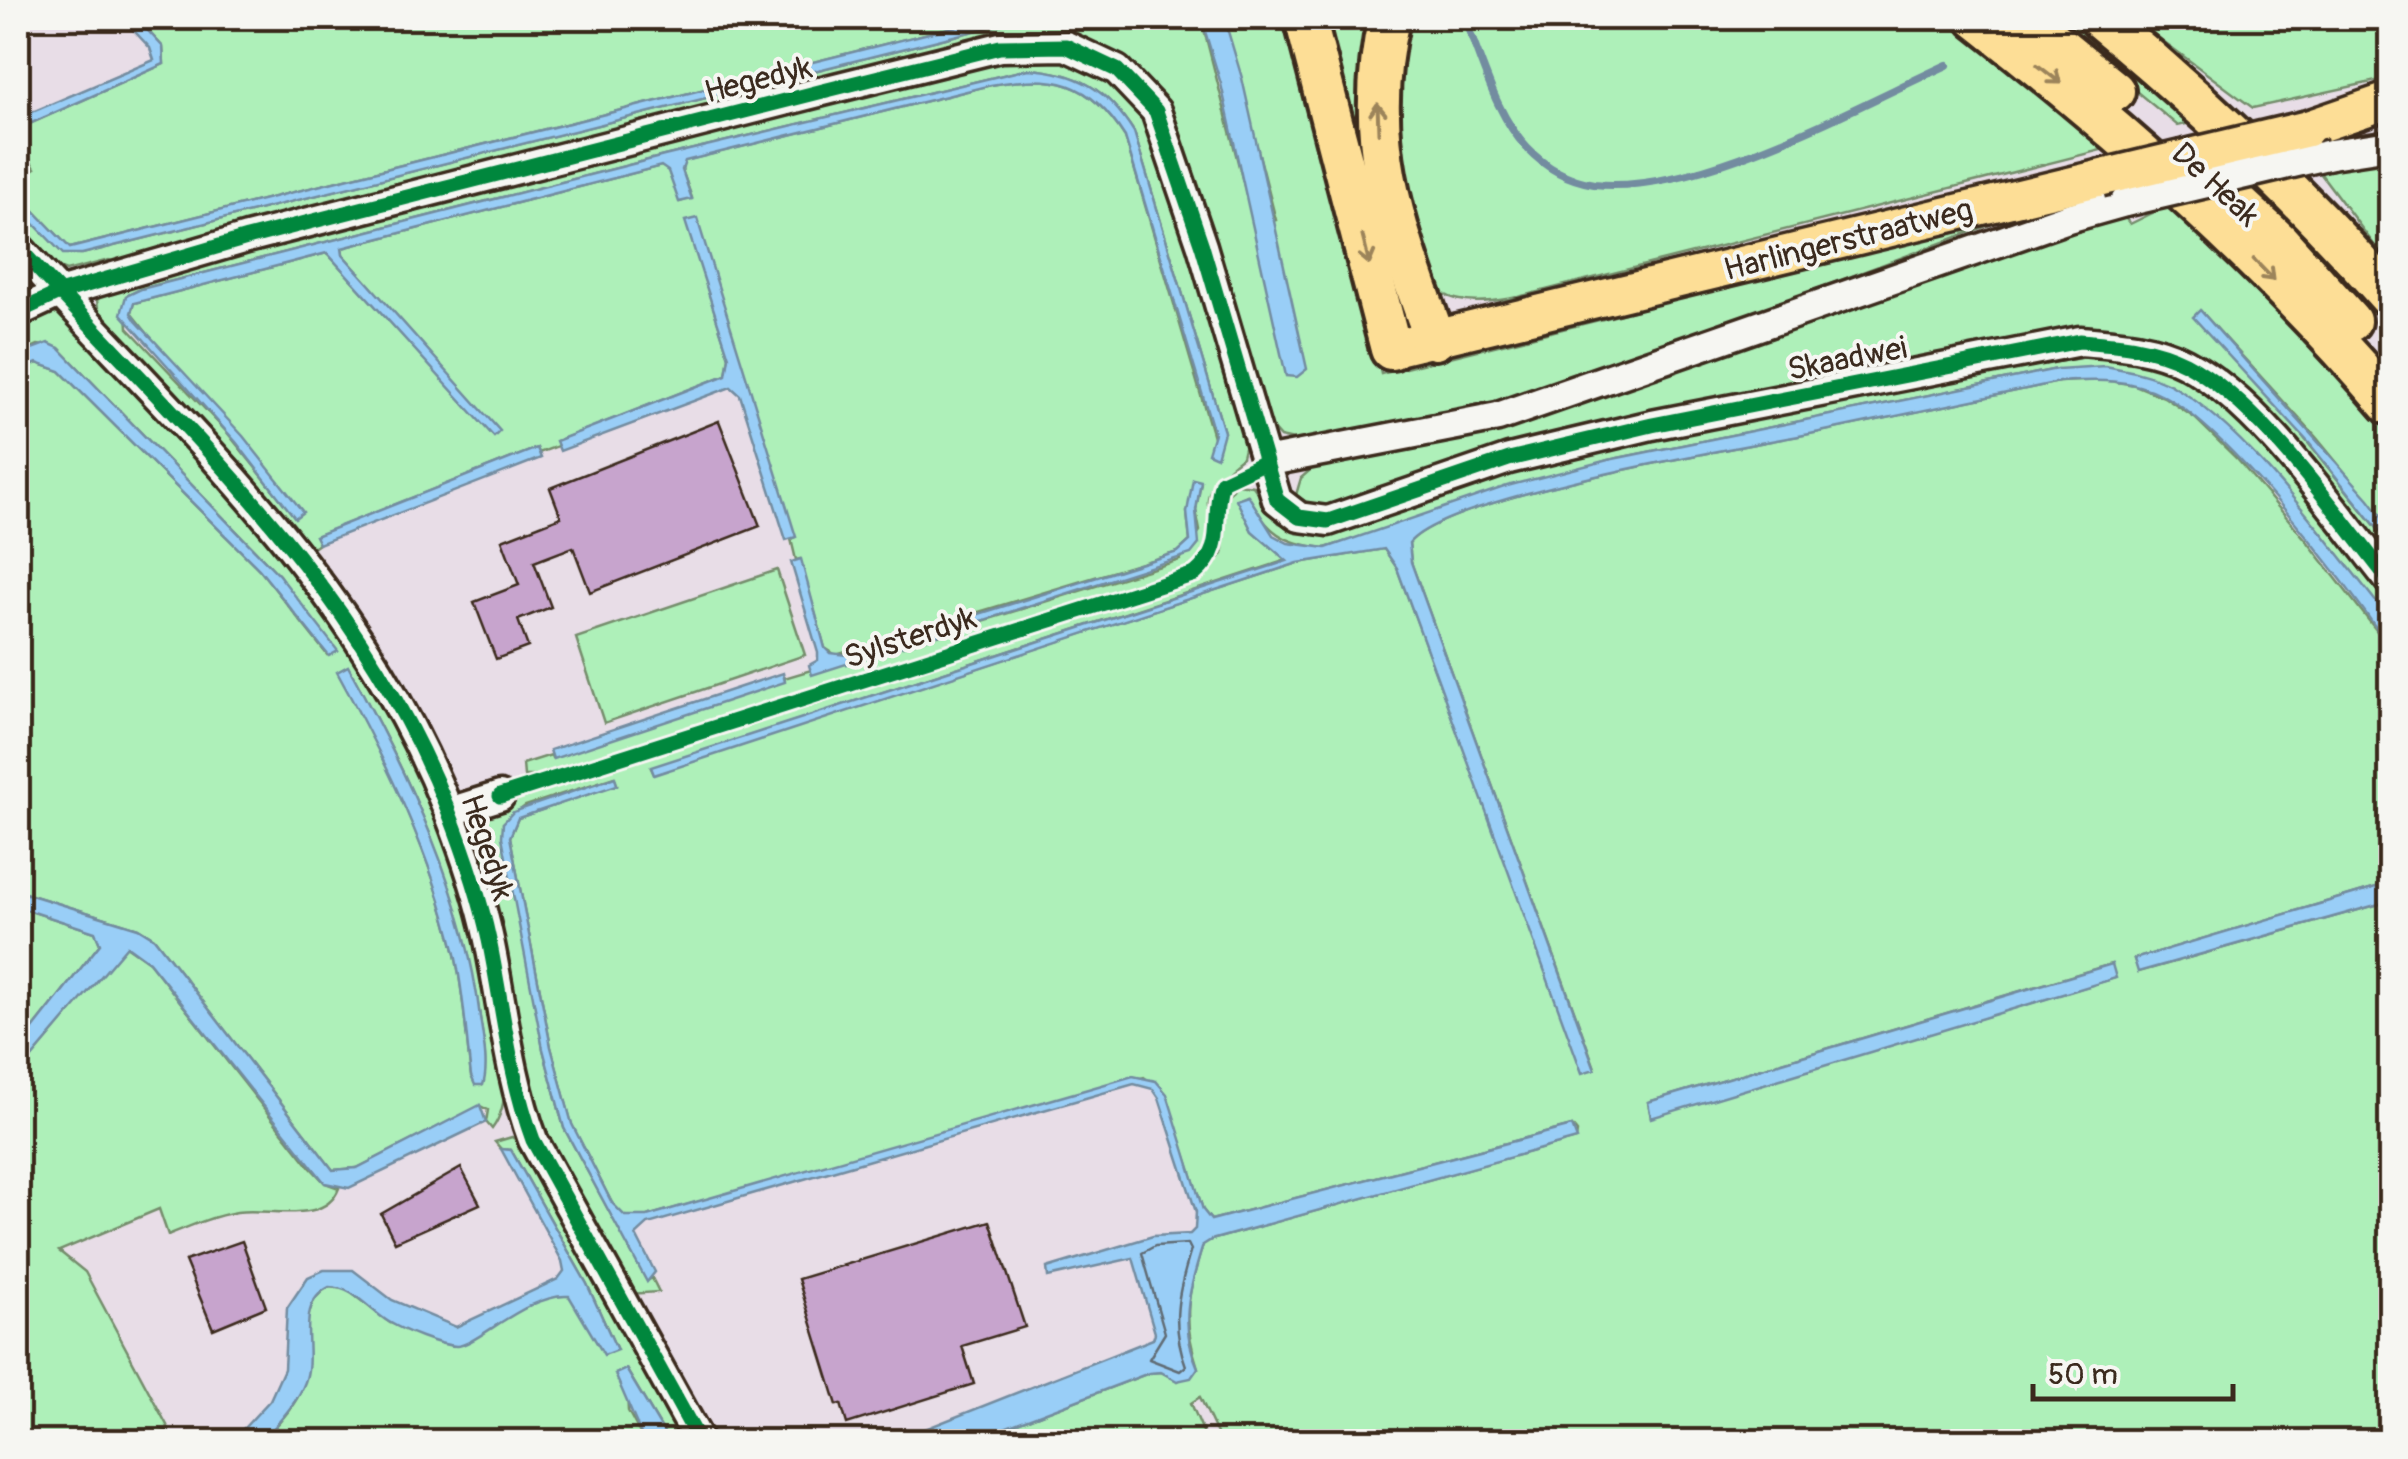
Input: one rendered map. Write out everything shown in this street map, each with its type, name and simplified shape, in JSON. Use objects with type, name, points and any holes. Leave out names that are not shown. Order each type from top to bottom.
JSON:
[{"type":"highway","points":[[1305,18],[1391,350]]},
{"type":"highway","points":[[1389,18],[1378,68],[1380,165],[1390,214],[1434,339]]},
{"type":"highway","points":[[1977,18],[2108,120],[2240,244],[2390,404]]},
{"type":"highway","name":"De Heak","points":[[2024,18],[2128,102],[2280,243],[2390,368]]},
{"type":"highway","name":"De Heak","points":[[2100,18],[2176,80],[2312,209],[2390,297]]},
{"type":"main road","name":"Harlingerstraatweg","points":[[1391,350],[2112,190],[2390,100]]},
{"type":"main road","name":"Harlingerstraatweg","points":[[2306,129],[2390,116]]},
{"type":"street","name":"Hegedyk","points":[[18,312],[60,293],[248,238],[982,52],[1036,44],[1066,46],[1117,70],[1156,111],[1196,228],[1265,462]]},
{"type":"street","points":[[1265,462],[1498,418],[2068,218],[2112,190],[2390,144]]},
{"type":"street","name":"Hegedyk","points":[[18,246],[235,480],[361,636],[402,708],[450,812],[488,935],[516,1086],[533,1140],[700,1442]]},
{"type":"street","name":"Skaadwei","points":[[1265,462],[1277,500],[1286,511],[1311,521],[1328,521],[1509,459],[1652,426],[2080,342],[2138,346],[2185,363],[2240,403],[2390,582]]},
{"type":"street","points":[[450,812],[500,796]]},
{"type":"green space","points":[[136,18],[989,18],[70,248],[18,194],[18,179],[35,168],[28,157],[18,163],[18,129],[164,64],[163,47]]},
{"type":"green space","points":[[1026,18],[1201,18],[1254,225],[1276,220],[1224,18],[1293,18],[1333,163],[1381,374],[1603,319],[2023,204],[2027,211],[1531,395],[1477,412],[1303,442],[1280,437],[1265,420],[1169,110],[1124,60],[1067,35],[1035,31],[999,37],[147,251],[142,260],[122,265],[109,260],[66,271],[49,264],[18,230],[18,207],[63,253],[82,254]]},
{"type":"green space","points":[[1311,18],[1382,18],[1383,230]]},
{"type":"green space","points":[[1403,18],[1960,18],[2121,145],[1518,297],[1460,300],[1442,293],[1431,279],[1404,189],[1391,70]]},
{"type":"green space","points":[[2048,18],[2073,18],[2194,122],[2178,126]]},
{"type":"green space","points":[[2132,18],[2390,18],[2390,78],[2253,108]]},
{"type":"green space","points":[[1058,57],[1081,63],[1108,79],[1131,101],[1157,142],[1245,444],[1242,457],[1212,486],[1208,497],[1211,538],[1205,553],[1188,570],[537,776],[524,776],[523,764],[551,755],[552,758],[785,681],[784,678],[811,670],[812,674],[1180,560],[1200,531],[1196,510],[1201,482],[1187,512],[1190,541],[1178,552],[836,655],[825,648],[800,559],[796,560],[791,539],[795,537],[686,221],[729,357],[726,375],[557,441],[558,446],[539,453],[537,448],[316,536],[319,544],[309,551],[99,317],[97,300],[114,286],[1000,58]],"holes":[[[1028,69],[1062,74],[1090,86],[1113,104],[1134,132],[1224,432],[1214,440],[1125,137],[1112,118],[1084,93],[1034,80],[991,85],[684,161],[682,170],[692,198],[680,202],[668,170],[661,166],[342,248],[343,255],[499,431],[494,436],[327,253],[134,303],[131,313],[228,434],[128,328],[126,296],[141,289],[664,156]],[[228,434],[236,442],[296,518]]]},
{"type":"green space","points":[[2390,152],[2390,266],[2315,166]]},
{"type":"green space","points":[[2183,198],[2390,418],[2390,527],[2316,437],[2200,310],[2390,544],[2390,562],[2158,339],[1615,420],[1482,453],[1318,510],[1296,495],[1301,478],[1316,465],[2122,214],[2130,224]]},
{"type":"green space","points":[[47,313],[62,314],[107,360],[197,454],[281,552],[357,656],[391,711],[440,814],[474,924],[504,1065],[504,1099],[492,1129],[486,1122],[488,1110],[480,1106],[357,1168],[333,1170],[154,938],[138,928],[18,891],[18,372],[37,363],[60,371],[259,569],[328,656],[279,575],[59,348],[38,345],[18,354],[18,326]],"holes":[[[348,667],[414,795],[448,885],[473,977],[483,1040],[482,1085],[471,1076],[458,969],[434,881],[374,740],[338,673]]]},
{"type":"green space","points":[[2098,355],[2165,369],[2213,397],[2264,443],[2390,600],[2390,622],[2319,532],[2171,385],[2057,369],[1608,460],[1325,548],[1278,534],[1247,495],[1237,500],[1252,531],[1287,560],[651,768],[654,774],[1298,563],[1384,549],[1397,568],[1583,1072],[1595,1068],[1411,562],[1409,543],[1435,525],[1479,507],[1602,475],[2059,382],[2104,380],[2135,385],[2164,397],[2196,419],[2237,459],[2390,648],[2390,883],[2134,959],[2139,972],[2390,901],[2390,1441],[1221,1442],[1200,1397],[1191,1403],[1207,1441],[970,1441],[1149,1373],[1161,1372],[1178,1381],[1198,1368],[1188,1306],[1203,1244],[1576,1139],[1577,1132],[1572,1126],[1211,1220],[1203,1210],[1166,1094],[1144,1077],[647,1216],[625,1217],[612,1203],[572,1125],[551,1047],[510,837],[518,818],[617,784],[614,777],[525,806],[503,823],[507,868],[523,929],[543,1049],[564,1128],[647,1281],[652,1278],[659,1292],[629,1294],[542,1137],[475,849],[479,828],[497,808],[525,794],[1200,579],[1223,554],[1223,501],[1237,484],[1253,486],[1279,523],[1319,535],[1516,467],[1844,399]],"holes":[[[2111,964],[2115,978],[1651,1117],[1648,1102]]]},
{"type":"green space","points":[[777,570],[805,655],[604,723],[576,638]]},
{"type":"green space","points":[[18,907],[95,932],[100,944],[18,1048]]},
{"type":"green space","points":[[126,946],[149,962],[310,1167],[325,1183],[339,1188],[332,1200],[309,1211],[237,1212],[168,1235],[159,1209],[59,1251],[85,1272],[169,1429],[144,1441],[18,1442],[18,1074]]},
{"type":"green space","points":[[512,1137],[521,1144],[689,1441],[669,1441],[626,1369],[628,1411],[644,1441],[263,1442],[301,1390],[311,1306],[329,1287],[346,1289],[390,1323],[453,1346],[524,1306],[569,1296],[617,1350],[587,1284],[511,1150],[501,1149],[495,1142]]},
{"type":"water","points":[[122,18],[136,18],[163,47],[164,64],[18,129],[18,118],[154,60],[150,48]]},
{"type":"water","points":[[989,18],[1026,18],[82,254],[63,254],[18,207],[18,194],[70,248]]},
{"type":"water","points":[[1201,18],[1224,18],[1242,78],[1307,369],[1297,377],[1286,376],[1221,84]]},
{"type":"water","points":[[1028,69],[1062,74],[1090,86],[1113,104],[1134,132],[1224,432],[1217,457],[1208,453],[1214,433],[1125,137],[1098,103],[1084,93],[1052,82],[991,85],[685,161],[682,170],[692,199],[679,202],[668,171],[661,166],[342,248],[343,255],[500,431],[494,437],[327,253],[134,303],[131,313],[136,321],[243,436],[303,512],[295,518],[236,442],[121,314],[126,296],[141,289],[664,156]]},
{"type":"water","points":[[697,218],[796,537],[786,540],[740,395],[731,387],[560,451],[556,441],[726,375],[729,357],[685,221]]},
{"type":"water","points":[[2200,310],[2369,499],[2390,527],[2390,544],[2309,443],[2193,317]]},
{"type":"water","points":[[48,343],[59,348],[279,575],[338,651],[329,656],[259,569],[60,371],[37,363],[18,372],[18,354]]},
{"type":"water","points":[[2105,366],[2171,385],[2229,429],[2286,489],[2385,613],[2390,622],[2390,648],[2317,549],[2222,442],[2164,396],[2139,386],[2113,382],[2059,382],[1602,475],[1479,507],[1435,525],[1409,543],[1411,562],[1595,1069],[1582,1073],[1397,568],[1384,549],[1298,563],[654,775],[651,767],[1287,561],[1252,531],[1236,499],[1248,495],[1273,535],[1288,543],[1326,548],[1507,486],[1608,460],[2057,369]]},
{"type":"water","points":[[537,448],[541,458],[319,544],[315,536]]},
{"type":"water","points":[[1193,479],[1201,481],[1196,510],[1199,544],[1191,554],[812,675],[809,665],[818,660],[818,653],[791,562],[801,559],[825,648],[830,653],[847,655],[1178,552],[1190,541],[1187,512]]},
{"type":"water","points":[[348,666],[412,792],[447,880],[472,970],[485,1051],[483,1085],[475,1085],[471,1076],[458,969],[434,881],[390,774],[337,672]]},
{"type":"water","points":[[783,673],[785,682],[553,759],[550,750]]},
{"type":"water","points":[[615,777],[617,785],[518,818],[510,837],[551,1047],[572,1124],[612,1203],[625,1216],[647,1216],[1133,1076],[1156,1081],[1167,1094],[1203,1210],[1211,1220],[1572,1126],[1577,1139],[1211,1240],[1203,1245],[1188,1306],[1189,1336],[1198,1368],[1191,1378],[1177,1381],[1161,1372],[1149,1373],[970,1441],[923,1441],[920,1431],[1153,1339],[1155,1333],[1133,1258],[1048,1277],[1047,1268],[1153,1236],[1190,1234],[1195,1229],[1196,1212],[1159,1098],[1153,1089],[1134,1084],[648,1224],[636,1235],[655,1272],[647,1282],[564,1128],[543,1049],[502,837],[503,823],[513,812]]},
{"type":"water","points":[[2390,883],[2390,901],[2138,972],[2134,959]]},
{"type":"water","points":[[18,891],[138,928],[154,938],[333,1170],[357,1168],[480,1105],[486,1122],[349,1188],[325,1183],[149,962],[127,946],[18,1074],[18,1048],[100,944],[95,932],[18,907]]},
{"type":"water","points":[[2112,964],[2116,978],[1651,1118],[1648,1102]]},
{"type":"water","points":[[501,1149],[511,1150],[587,1284],[617,1350],[604,1355],[569,1296],[537,1303],[456,1346],[403,1329],[354,1295],[329,1287],[312,1305],[308,1370],[297,1398],[263,1441],[232,1441],[270,1400],[284,1369],[287,1308],[308,1277],[324,1270],[353,1270],[392,1300],[456,1327],[558,1279],[564,1271],[562,1261]]},
{"type":"water","points":[[626,1369],[669,1441],[644,1441],[615,1374]]},
{"type":"building","points":[[719,421],[760,526],[590,592],[573,547],[534,562],[551,607],[518,620],[528,647],[496,659],[474,602],[519,585],[502,540],[561,517],[550,488]]},
{"type":"building","points":[[461,1168],[480,1204],[395,1242],[381,1214]]},
{"type":"building","points":[[990,1221],[1025,1327],[962,1346],[974,1384],[847,1424],[841,1404],[837,1405],[798,1279]]},
{"type":"building","points":[[242,1241],[266,1307],[213,1329],[185,1261]]},
{"type":"waterway","points":[[1464,18],[1498,103],[1516,134],[1549,167],[1594,184],[1635,184],[1726,163],[1774,145],[1947,65]]},
{"type":"cycle path","points":[[18,312],[59,293],[247,238],[823,91],[1000,47],[1066,46],[1117,70],[1156,111],[1202,246],[1277,500],[1299,517],[1328,521],[1509,459],[1652,425],[2080,341],[2160,353],[2213,381],[2242,405],[2296,462],[2390,581]]},
{"type":"cycle path","points":[[18,247],[260,509],[365,650],[410,727],[448,810],[476,891],[512,1066],[533,1140],[700,1442]]},
{"type":"cycle path","name":"Sylsterdyk","points":[[500,796],[1195,574],[1215,542],[1222,482],[1265,462]]}]
